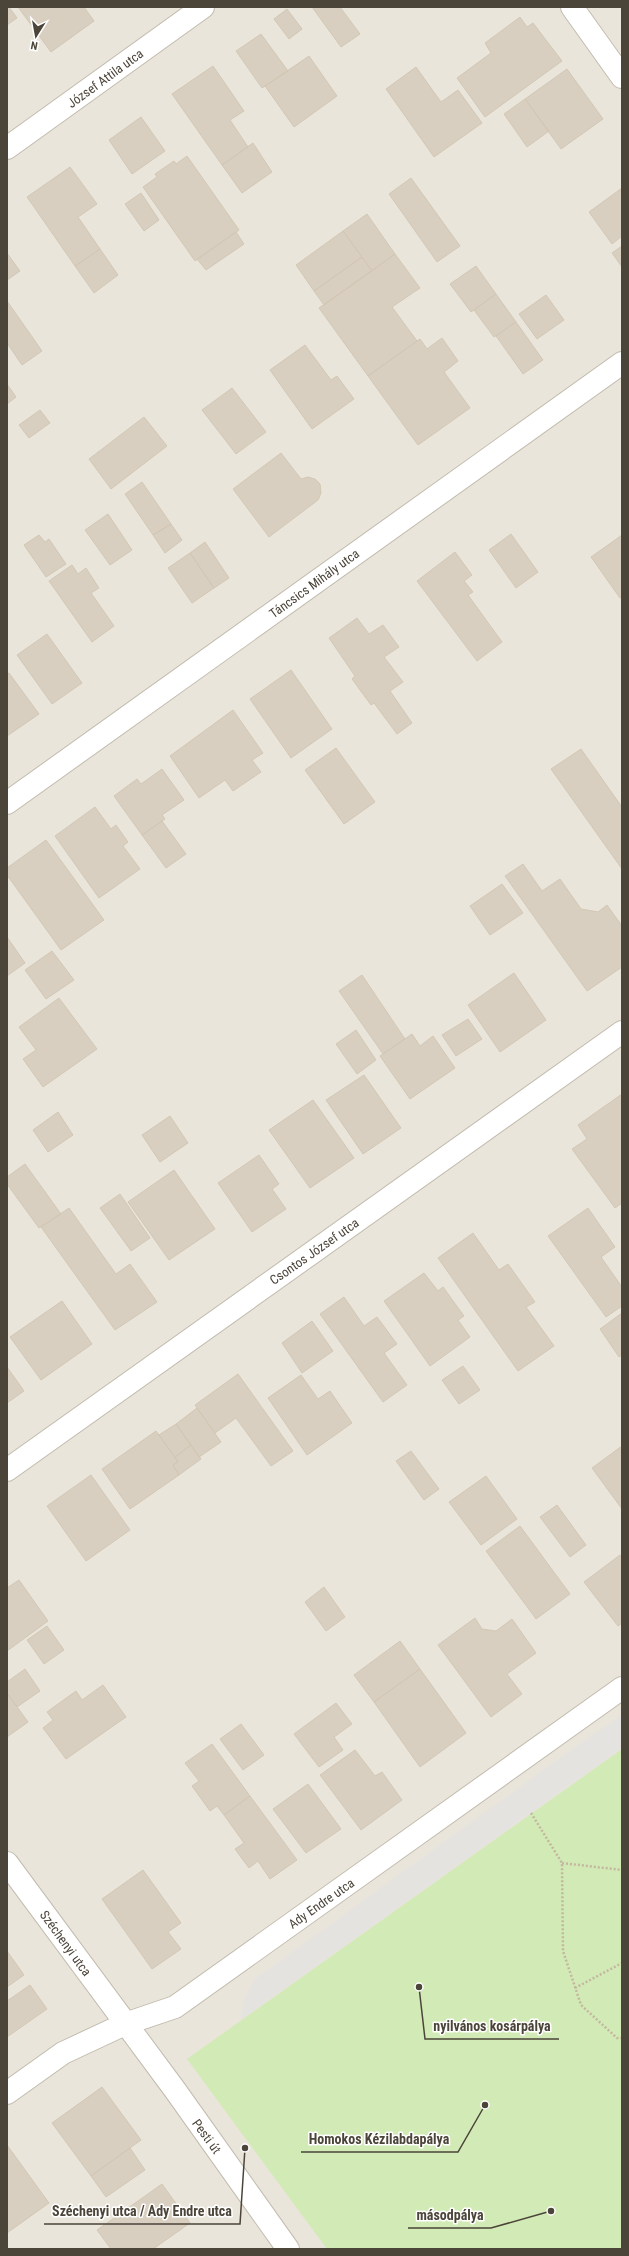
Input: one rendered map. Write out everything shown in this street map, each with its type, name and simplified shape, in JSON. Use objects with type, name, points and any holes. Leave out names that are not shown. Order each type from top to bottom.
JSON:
[{"type":"street","name":"József Attila utca","points":[[7,148],[203,7]]},
{"type":"street","points":[[572,7],[622,77]]},
{"type":"street","name":"Táncsics Mihály utca","points":[[7,803],[622,363]]},
{"type":"street","name":"Csontos József utca","points":[[7,1470],[622,1032]]},
{"type":"street","name":"Ady Endre utca","points":[[7,2093],[63,2053],[125,2024],[175,2007],[622,1688]]},
{"type":"street","name":"Széchenyi utca","points":[[7,1863],[125,2024]]},
{"type":"street","name":"Pesti út","points":[[125,2024],[288,2249]]},
{"type":"path","points":[[531,1813],[562,1862],[563,1951],[580,2005],[617,2038],[622,2038]]},
{"type":"path","points":[[562,1862],[622,1870]]},
{"type":"path","points":[[575,1988],[622,1963]]},
{"type":"shaded area","points":[[7,7],[622,7],[622,2249],[7,2249]]},
{"type":"shaded area","points":[[622,1715],[622,1748],[241,2020],[244,1999],[255,1979],[568,1752]]},
{"type":"green space","points":[[622,1749],[622,2249],[327,2249],[187,2059]]},
{"type":"building","points":[[7,7],[9,7],[17,18],[7,25]]},
{"type":"building","points":[[18,7],[84,7],[94,21],[51,52]]},
{"type":"building","points":[[312,7],[340,7],[360,34],[341,47]]},
{"type":"building","points":[[287,9],[302,29],[289,39],[274,19]]},
{"type":"building","points":[[520,17],[527,27],[533,23],[562,61],[485,117],[457,78],[491,53],[485,43]]},
{"type":"building","points":[[261,34],[288,71],[262,88],[236,51]]},
{"type":"building","points":[[309,56],[337,96],[294,127],[265,86]]},
{"type":"building","points":[[213,66],[244,111],[230,120],[248,147],[222,165],[172,94]]},
{"type":"building","points":[[416,67],[441,102],[458,90],[482,123],[434,157],[386,89]]},
{"type":"building","points":[[567,69],[603,119],[561,149],[525,99]]},
{"type":"building","points":[[525,99],[549,131],[527,147],[504,114]]},
{"type":"building","points":[[141,117],[165,151],[132,174],[109,140]]},
{"type":"building","points":[[253,143],[272,172],[242,193],[222,165]]},
{"type":"building","points":[[187,156],[239,230],[195,261],[143,187],[157,177],[155,174],[174,161],[176,164]]},
{"type":"building","points":[[70,167],[97,204],[78,217],[100,249],[75,266],[27,197]]},
{"type":"building","points":[[411,178],[460,246],[437,262],[389,194]]},
{"type":"building","points":[[622,188],[622,236],[612,244],[589,212]]},
{"type":"building","points":[[141,193],[159,220],[144,231],[125,204]]},
{"type":"building","points":[[367,214],[395,254],[372,271],[343,231]]},
{"type":"building","points":[[343,231],[362,257],[314,291],[296,265]]},
{"type":"building","points":[[236,232],[244,244],[206,270],[197,259]]},
{"type":"building","points":[[622,246],[622,267],[612,253]]},
{"type":"building","points":[[100,249],[118,275],[94,293],[75,266]]},
{"type":"building","points":[[7,253],[20,271],[7,280]]},
{"type":"building","points":[[395,254],[420,288],[392,307],[417,341],[368,376],[319,308]]},
{"type":"building","points":[[362,257],[372,271],[324,305],[314,291]]},
{"type":"building","points":[[476,266],[496,294],[471,312],[450,284]]},
{"type":"building","points":[[496,294],[516,322],[494,337],[474,310]]},
{"type":"building","points":[[546,295],[564,320],[537,339],[519,314]]},
{"type":"building","points":[[7,301],[42,351],[22,365],[7,343]]},
{"type":"building","points":[[516,322],[543,360],[523,374],[496,336]]},
{"type":"building","points":[[442,338],[458,361],[444,372],[470,408],[418,445],[368,376],[420,339],[427,349]]},
{"type":"building","points":[[305,345],[331,380],[337,376],[354,399],[312,429],[270,370]]},
{"type":"building","points":[[7,384],[16,397],[7,404]]},
{"type":"building","points":[[232,388],[266,432],[236,454],[202,410]]},
{"type":"building","points":[[40,410],[50,423],[29,438],[19,425]]},
{"type":"building","points":[[144,417],[167,446],[111,489],[89,459]]},
{"type":"building","points":[[281,453],[301,479],[308,477],[315,479],[320,484],[321,493],[318,500],[269,537],[233,489]]},
{"type":"building","points":[[142,482],[171,524],[153,535],[125,494]]},
{"type":"building","points":[[108,514],[132,550],[110,565],[85,530]]},
{"type":"building","points":[[171,524],[182,540],[165,553],[153,535]]},
{"type":"building","points":[[511,534],[538,572],[516,588],[489,550]]},
{"type":"building","points":[[39,535],[45,542],[49,539],[66,564],[46,577],[24,545]]},
{"type":"building","points":[[622,535],[622,597],[620,598],[591,557]]},
{"type":"building","points":[[205,542],[229,578],[214,588],[190,553]]},
{"type":"building","points":[[455,552],[472,575],[464,581],[473,592],[468,595],[502,642],[477,661],[417,581]]},
{"type":"building","points":[[190,553],[214,588],[192,603],[168,568]]},
{"type":"building","points":[[72,565],[78,574],[86,568],[99,588],[91,593],[114,626],[92,642],[49,581]]},
{"type":"building","points":[[357,618],[369,634],[383,625],[399,647],[384,657],[403,682],[390,691],[412,723],[397,734],[374,703],[371,705],[352,679],[355,676],[329,638]]},
{"type":"building","points":[[47,634],[82,683],[52,704],[17,655]]},
{"type":"building","points":[[291,670],[332,729],[291,758],[250,699]]},
{"type":"building","points":[[9,673],[39,714],[7,736],[7,674]]},
{"type":"building","points":[[233,710],[263,753],[252,760],[261,772],[233,791],[225,780],[199,798],[170,756]]},
{"type":"building","points":[[336,748],[375,802],[344,824],[305,770]]},
{"type":"building","points":[[581,749],[622,807],[622,869],[551,769]]},
{"type":"building","points":[[162,769],[184,800],[162,815],[165,819],[142,835],[114,796],[137,779],[141,784]]},
{"type":"building","points":[[95,807],[111,829],[116,825],[128,842],[123,846],[140,869],[99,898],[55,836]]},
{"type":"building","points":[[162,821],[186,854],[166,868],[142,835]]},
{"type":"building","points":[[46,840],[104,920],[61,950],[7,875],[7,868]]},
{"type":"building","points":[[523,864],[542,891],[560,879],[581,909],[598,912],[607,905],[622,926],[622,967],[587,991],[505,876]]},
{"type":"building","points":[[502,884],[523,913],[490,935],[470,906]]},
{"type":"building","points":[[7,937],[25,963],[7,976]]},
{"type":"building","points":[[52,951],[74,980],[46,999],[25,970]]},
{"type":"building","points":[[514,973],[546,1020],[500,1052],[468,1005]]},
{"type":"building","points":[[362,975],[405,1039],[383,1054],[339,991]]},
{"type":"building","points":[[59,998],[97,1049],[43,1087],[23,1059],[36,1050],[19,1027]]},
{"type":"building","points":[[468,1019],[482,1039],[456,1056],[442,1035]]},
{"type":"building","points":[[356,1030],[376,1060],[357,1074],[336,1044]]},
{"type":"building","points":[[412,1034],[420,1046],[433,1036],[455,1068],[410,1099],[380,1056]]},
{"type":"building","points":[[364,1075],[401,1128],[363,1154],[326,1100]]},
{"type":"building","points":[[622,1094],[622,1203],[615,1208],[572,1149],[587,1139],[578,1125]]},
{"type":"building","points":[[313,1100],[354,1158],[310,1188],[269,1130]]},
{"type":"building","points":[[58,1112],[73,1135],[48,1152],[33,1130]]},
{"type":"building","points":[[170,1116],[188,1143],[160,1162],[142,1135]]},
{"type":"building","points":[[259,1155],[279,1184],[272,1189],[286,1209],[252,1232],[218,1183]]},
{"type":"building","points":[[25,1164],[61,1214],[39,1228],[7,1184],[7,1177]]},
{"type":"building","points":[[174,1170],[215,1229],[169,1260],[128,1202]]},
{"type":"building","points":[[120,1194],[150,1238],[131,1251],[100,1208]]},
{"type":"building","points":[[69,1208],[116,1274],[130,1264],[157,1302],[115,1330],[41,1227]]},
{"type":"building","points":[[588,1208],[615,1247],[601,1257],[622,1287],[622,1306],[606,1317],[548,1236]]},
{"type":"building","points":[[473,1233],[499,1270],[508,1264],[535,1302],[526,1307],[554,1346],[518,1371],[438,1258]]},
{"type":"building","points":[[424,1273],[438,1291],[443,1287],[464,1316],[458,1320],[470,1337],[430,1366],[384,1301]]},
{"type":"building","points":[[344,1297],[364,1326],[377,1317],[397,1344],[384,1353],[407,1385],[383,1402],[320,1314]]},
{"type":"building","points":[[62,1301],[92,1344],[41,1380],[10,1337]]},
{"type":"building","points":[[622,1313],[622,1355],[619,1357],[600,1329]]},
{"type":"building","points":[[312,1321],[333,1351],[302,1373],[282,1343]]},
{"type":"building","points":[[463,1366],[480,1390],[459,1404],[442,1380]]},
{"type":"building","points":[[7,1367],[24,1391],[7,1403]]},
{"type":"building","points":[[238,1374],[293,1451],[271,1466],[236,1418],[215,1433],[195,1405]]},
{"type":"building","points":[[301,1375],[318,1399],[330,1391],[352,1423],[307,1455],[268,1398]]},
{"type":"building","points":[[197,1408],[221,1442],[199,1457],[176,1424]]},
{"type":"building","points":[[176,1424],[191,1445],[175,1457],[159,1435]]},
{"type":"building","points":[[156,1431],[178,1462],[173,1465],[179,1475],[130,1509],[102,1469]]},
{"type":"building","points":[[191,1445],[201,1459],[179,1475],[173,1465],[178,1462],[175,1457]]},
{"type":"building","points":[[622,1446],[622,1509],[592,1468]]},
{"type":"building","points":[[411,1451],[439,1489],[424,1500],[396,1461]]},
{"type":"building","points":[[91,1475],[130,1530],[86,1561],[47,1506]]},
{"type":"building","points":[[486,1476],[517,1519],[481,1545],[449,1502]]},
{"type":"building","points":[[557,1505],[586,1545],[570,1557],[540,1517]]},
{"type":"building","points":[[520,1526],[570,1594],[536,1619],[486,1551]]},
{"type":"building","points":[[620,1555],[622,1557],[622,1623],[618,1626],[584,1582]]},
{"type":"building","points":[[19,1580],[48,1621],[7,1651],[7,1588]]},
{"type":"building","points":[[324,1587],[345,1617],[326,1631],[305,1602]]},
{"type":"building","points":[[475,1618],[482,1629],[496,1631],[512,1619],[536,1653],[507,1674],[522,1694],[491,1717],[438,1645]]},
{"type":"building","points":[[47,1626],[64,1650],[44,1664],[27,1640]]},
{"type":"building","points":[[400,1641],[420,1669],[374,1702],[354,1675]]},
{"type":"building","points":[[25,1669],[40,1691],[17,1707],[7,1693],[7,1682]]},
{"type":"building","points":[[420,1669],[466,1733],[420,1767],[374,1702]]},
{"type":"building","points":[[103,1685],[126,1717],[66,1759],[43,1728],[53,1720],[47,1712],[76,1691],[82,1700]]},
{"type":"building","points":[[7,1693],[28,1722],[7,1737]]},
{"type":"building","points":[[336,1703],[352,1724],[334,1737],[343,1750],[319,1767],[294,1734]]},
{"type":"building","points":[[241,1724],[264,1755],[243,1770],[220,1739]]},
{"type":"building","points":[[212,1744],[250,1796],[224,1815],[217,1806],[210,1811],[192,1786],[199,1781],[185,1763]]},
{"type":"building","points":[[355,1750],[375,1776],[382,1772],[402,1800],[361,1830],[320,1775]]},
{"type":"building","points":[[308,1784],[341,1829],[306,1853],[273,1809]]},
{"type":"building","points":[[250,1796],[297,1860],[270,1879],[258,1861],[249,1868],[235,1849],[244,1843],[224,1815]]},
{"type":"building","points":[[143,1870],[181,1923],[168,1932],[181,1949],[152,1969],[102,1899]]},
{"type":"building","points":[[7,1951],[24,1975],[7,1987]]},
{"type":"building","points":[[30,1985],[47,2009],[7,2037],[7,2001]]},
{"type":"building","points":[[102,2087],[141,2140],[91,2176],[52,2123]]},
{"type":"building","points":[[7,2145],[49,2203],[7,2233]]},
{"type":"building","points":[[130,2148],[145,2170],[106,2197],[91,2176]]},
{"type":"building","points":[[162,2184],[190,2223],[153,2249],[111,2249],[97,2230]]},
{"type":"place","name":"nyilvános kosárpálya","points":[[419,1987]]},
{"type":"place","name":"Homokos Kézilabdapálya","points":[[485,2105]]},
{"type":"place","name":"Széchenyi utca / Ady Endre utca","points":[[245,2148]]},
{"type":"place","name":"másodpálya","points":[[551,2211]]}]
